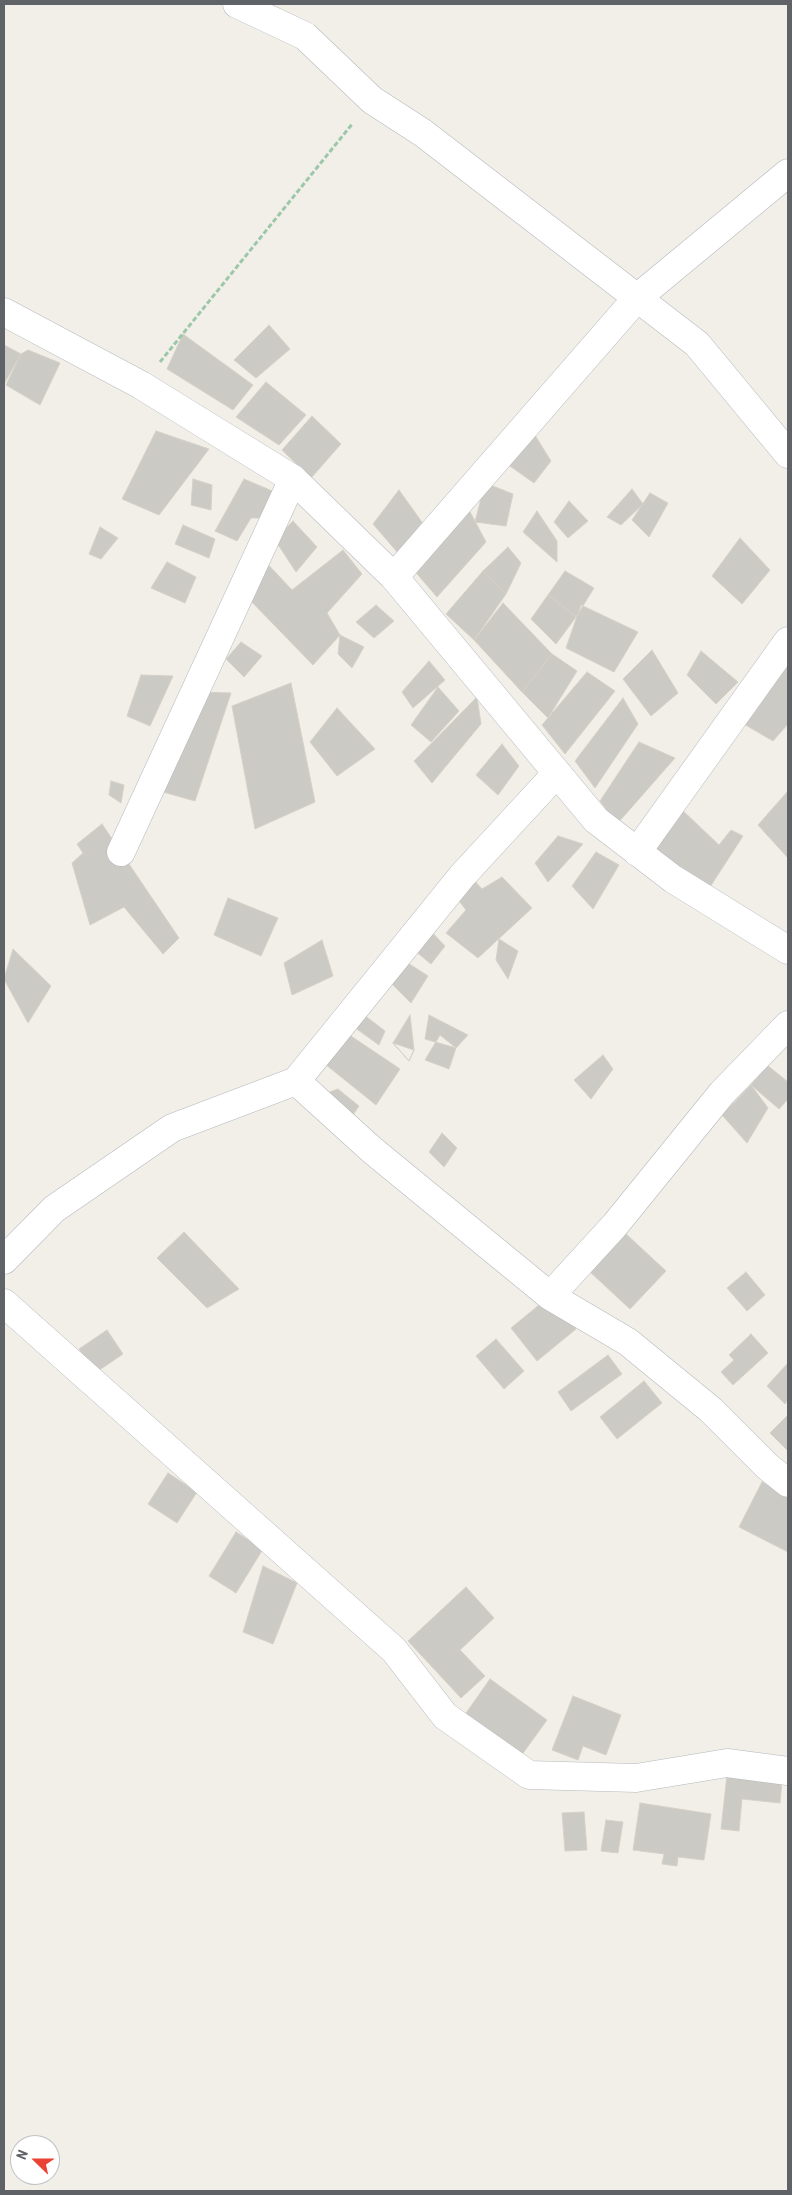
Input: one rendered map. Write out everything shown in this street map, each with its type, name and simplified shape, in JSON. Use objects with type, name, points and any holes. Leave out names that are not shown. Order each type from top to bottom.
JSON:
[{"type":"street","points":[[237,4],[305,36],[372,100],[423,133],[697,344],[788,454]]},
{"type":"street","points":[[394,578],[637,298],[788,173]]},
{"type":"street","points":[[4,312],[141,385],[293,479],[394,578],[596,820],[673,879],[788,950]]},
{"type":"street","points":[[121,852],[293,479]]},
{"type":"street","points":[[638,852],[788,641]]},
{"type":"street","points":[[4,1260],[54,1209],[172,1128],[296,1081],[462,876],[557,773]]},
{"type":"street","points":[[550,1296],[616,1226],[722,1093],[788,1025]]},
{"type":"street","points":[[296,1081],[372,1150],[550,1296],[628,1342],[711,1410],[768,1468],[788,1483]]},
{"type":"street","points":[[4,1303],[394,1650],[445,1716],[530,1774],[636,1778],[727,1763],[788,1771]]},
{"type":"path","points":[[141,385],[372,100]]},
{"type":"building","points":[[269,325],[290,349],[256,378],[234,360]]},
{"type":"building","points":[[183,334],[253,385],[233,410],[167,369]]},
{"type":"building","points":[[4,345],[21,354],[4,384]]},
{"type":"building","points":[[28,350],[60,363],[40,405],[6,385],[21,354]]},
{"type":"building","points":[[266,382],[306,415],[279,445],[236,417]]},
{"type":"building","points":[[312,416],[341,444],[311,478],[282,450]]},
{"type":"building","points":[[156,431],[209,449],[159,515],[122,499]]},
{"type":"building","points":[[533,432],[551,461],[534,483],[507,464]]},
{"type":"building","points":[[193,479],[212,485],[211,510],[191,505]]},
{"type":"building","points":[[244,479],[277,493],[265,518],[251,518],[237,541],[215,531]]},
{"type":"building","points":[[485,483],[513,494],[506,526],[475,522]]},
{"type":"building","points":[[632,489],[643,504],[621,525],[607,517]]},
{"type":"building","points":[[399,490],[424,525],[398,553],[373,524]]},
{"type":"building","points":[[650,493],[668,503],[649,537],[632,520]]},
{"type":"building","points":[[569,501],[588,521],[568,538],[554,522]]},
{"type":"building","points":[[467,506],[486,542],[437,597],[412,568]]},
{"type":"building","points":[[537,511],[557,541],[557,562],[523,532]]},
{"type":"building","points":[[293,521],[317,547],[296,572],[275,540]]},
{"type":"building","points":[[183,525],[215,539],[209,558],[175,544]]},
{"type":"building","points":[[100,527],[118,538],[101,559],[89,554]]},
{"type":"building","points":[[740,538],[770,570],[742,604],[712,576]]},
{"type":"building","points":[[508,547],[521,563],[506,594],[483,571]]},
{"type":"building","points":[[343,550],[362,574],[327,613],[340,635],[313,665],[245,595],[262,558],[292,590]]},
{"type":"building","points":[[167,562],[196,577],[185,603],[151,588]]},
{"type":"building","points":[[483,571],[506,594],[474,640],[446,614]]},
{"type":"building","points":[[565,571],[594,588],[576,617],[548,595]]},
{"type":"building","points":[[548,595],[576,617],[556,644],[531,619]]},
{"type":"building","points":[[503,603],[552,654],[522,692],[474,640]]},
{"type":"building","points":[[376,605],[394,621],[374,638],[356,622]]},
{"type":"building","points":[[581,605],[638,632],[614,672],[566,648]]},
{"type":"building","points":[[340,635],[364,647],[352,668],[338,654]]},
{"type":"building","points":[[241,642],[262,656],[244,677],[226,659]]},
{"type":"building","points":[[652,650],[678,693],[651,716],[623,679]]},
{"type":"building","points":[[701,651],[738,682],[716,704],[687,675]]},
{"type":"building","points":[[552,654],[577,671],[548,718],[522,692]]},
{"type":"building","points":[[429,661],[445,680],[413,708],[402,692]]},
{"type":"building","points":[[788,666],[788,724],[773,741],[742,723]]},
{"type":"building","points":[[587,672],[615,691],[565,754],[542,725]]},
{"type":"building","points":[[141,675],[173,676],[150,726],[127,716]]},
{"type":"building","points":[[291,683],[315,802],[255,829],[232,706]]},
{"type":"building","points":[[438,687],[459,711],[431,742],[411,725]]},
{"type":"building","points":[[201,692],[231,693],[195,801],[156,790]]},
{"type":"building","points":[[477,697],[481,724],[432,783],[414,761]]},
{"type":"building","points":[[623,698],[638,724],[595,788],[575,761]]},
{"type":"building","points":[[337,708],[375,749],[337,776],[310,742]]},
{"type":"building","points":[[639,742],[675,758],[617,824],[600,801]]},
{"type":"building","points":[[502,744],[519,766],[498,795],[476,775]]},
{"type":"building","points":[[111,781],[124,785],[121,803],[109,795]]},
{"type":"building","points":[[788,791],[788,858],[758,825]]},
{"type":"building","points":[[679,807],[719,845],[731,830],[743,836],[710,887],[649,848]]},
{"type":"building","points":[[102,824],[179,938],[163,954],[124,907],[90,925],[72,863],[83,853],[77,844]]},
{"type":"building","points":[[558,836],[583,844],[548,882],[535,863]]},
{"type":"building","points":[[596,852],[619,865],[593,909],[572,886]]},
{"type":"building","points":[[502,877],[532,908],[478,958],[446,933],[466,910],[456,897],[472,878],[482,889]]},
{"type":"building","points":[[228,898],[278,918],[261,956],[214,935]]},
{"type":"building","points":[[423,923],[445,946],[431,964],[414,950]]},
{"type":"building","points":[[499,939],[518,951],[508,979],[496,960]]},
{"type":"building","points":[[322,940],[333,976],[292,995],[284,963]]},
{"type":"building","points":[[13,949],[51,986],[28,1023],[4,979]]},
{"type":"building","points":[[397,956],[428,976],[411,1003],[390,982]]},
{"type":"building","points":[[355,1008],[385,1031],[379,1045],[354,1027]]},
{"type":"building","points":[[410,1015],[414,1050],[409,1061],[393,1043]]},
{"type":"building","points":[[429,1015],[468,1035],[456,1048],[425,1039]]},
{"type":"building","points":[[348,1034],[400,1069],[376,1105],[325,1064]]},
{"type":"building","points":[[440,1035],[456,1048],[449,1069],[425,1060]]},
{"type":"building","points":[[393,1043],[414,1050],[409,1061]]},
{"type":"building","points":[[603,1055],[613,1069],[591,1099],[574,1080]]},
{"type":"building","points":[[767,1065],[788,1082],[788,1099],[779,1109],[751,1085]]},
{"type":"building","points":[[751,1085],[768,1108],[747,1143],[722,1115]]},
{"type":"building","points":[[338,1089],[359,1106],[351,1118],[327,1093]]},
{"type":"building","points":[[442,1133],[457,1148],[444,1167],[429,1152]]},
{"type":"building","points":[[184,1232],[239,1289],[207,1308],[157,1258]]},
{"type":"building","points":[[625,1233],[666,1271],[630,1309],[589,1271]]},
{"type":"building","points":[[746,1272],[765,1295],[747,1311],[727,1288]]},
{"type":"building","points":[[550,1296],[576,1329],[537,1361],[511,1328]]},
{"type":"building","points":[[107,1330],[123,1354],[95,1373],[79,1349]]},
{"type":"building","points":[[751,1334],[768,1353],[733,1385],[721,1372],[734,1360],[729,1355]]},
{"type":"building","points":[[496,1339],[524,1371],[504,1389],[476,1356]]},
{"type":"building","points":[[608,1355],[622,1374],[571,1411],[558,1392]]},
{"type":"building","points":[[788,1363],[788,1400],[785,1404],[767,1386]]},
{"type":"building","points":[[644,1381],[662,1403],[617,1439],[600,1417]]},
{"type":"building","points":[[788,1415],[788,1451],[770,1433]]},
{"type":"building","points":[[168,1473],[197,1492],[177,1523],[148,1504]]},
{"type":"building","points":[[762,1482],[788,1495],[788,1552],[739,1527]]},
{"type":"building","points":[[236,1532],[263,1549],[236,1593],[209,1576]]},
{"type":"building","points":[[263,1566],[297,1583],[273,1644],[243,1632]]},
{"type":"building","points":[[466,1587],[494,1618],[460,1650],[485,1676],[461,1698],[408,1641]]},
{"type":"building","points":[[490,1679],[547,1720],[521,1756],[464,1716]]},
{"type":"building","points":[[573,1696],[621,1715],[606,1755],[583,1746],[578,1760],[552,1750]]},
{"type":"building","points":[[727,1775],[782,1781],[780,1803],[742,1799],[739,1831],[721,1829]]},
{"type":"building","points":[[640,1803],[711,1814],[704,1860],[678,1857],[677,1866],[662,1864],[664,1854],[633,1850]]},
{"type":"building","points":[[584,1812],[587,1850],[565,1851],[562,1813]]},
{"type":"building","points":[[606,1820],[623,1822],[618,1853],[601,1851]]}]
